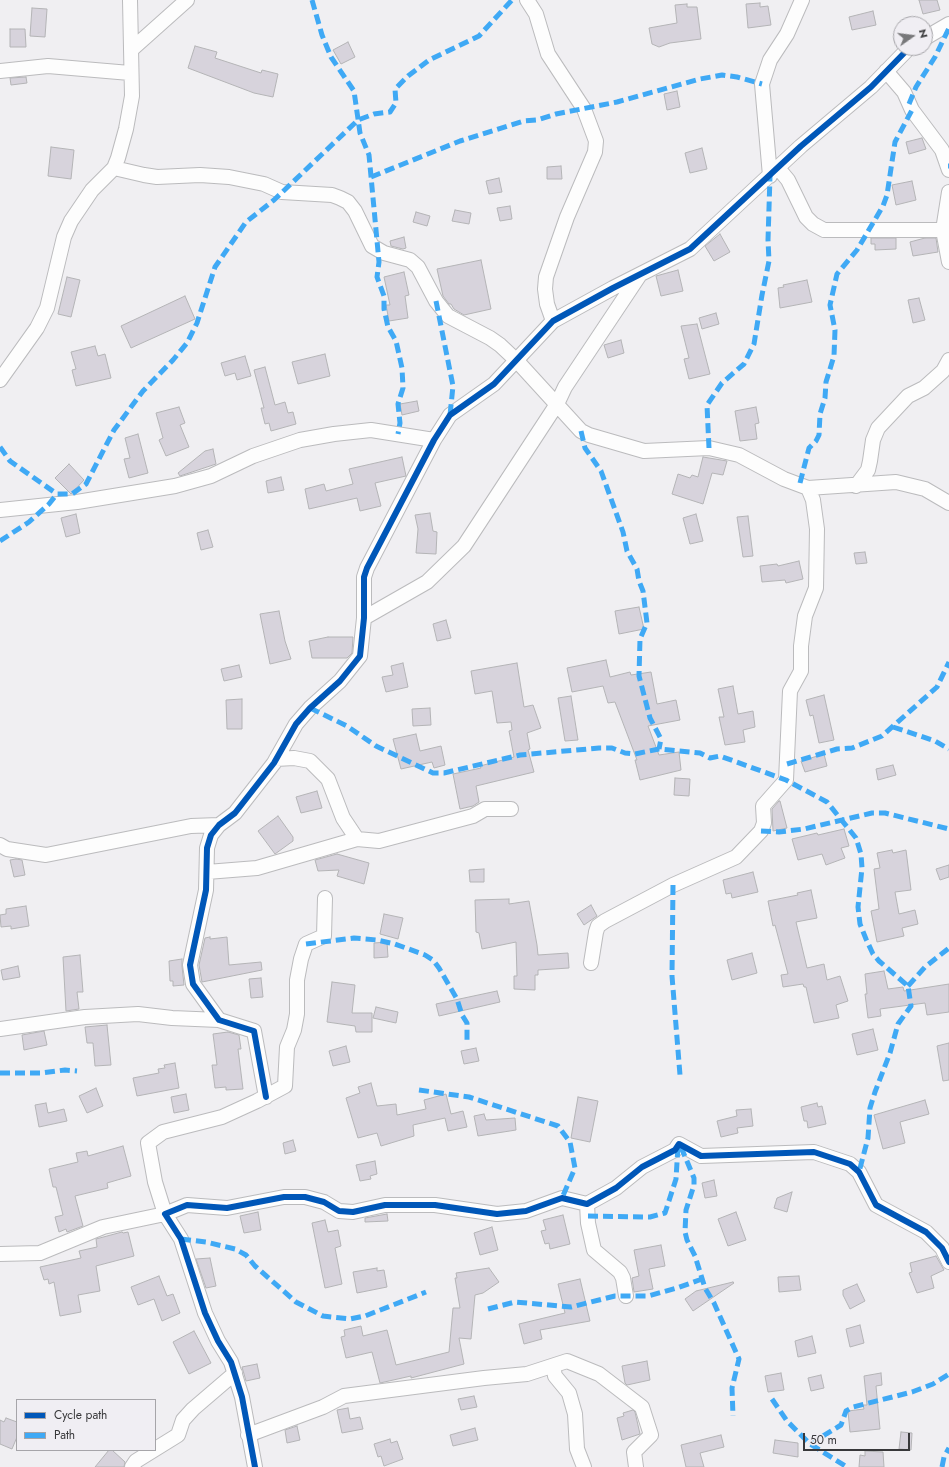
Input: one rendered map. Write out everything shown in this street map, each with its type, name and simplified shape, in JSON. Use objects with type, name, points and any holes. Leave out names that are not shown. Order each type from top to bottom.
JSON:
[{"type":"street","points":[[0,380],[36,328],[46,308],[64,237],[71,221],[92,190],[114,168],[118,158],[126,129],[132,96],[130,73],[132,50],[130,0]]},
{"type":"street","points":[[132,50],[187,0]]},
{"type":"street","points":[[527,0],[536,14],[548,54],[584,109],[596,141],[595,152],[567,217],[546,277],[545,289],[547,304],[553,321]]},
{"type":"street","points":[[774,172],[762,84],[770,60],[787,34],[802,0]]},
{"type":"street","points":[[933,33],[949,24]]},
{"type":"street","points":[[219,1020],[193,984],[190,965],[206,890],[207,848],[211,835],[219,825],[236,813],[276,759],[296,724],[310,708],[340,681],[360,656],[364,618],[364,576],[420,470],[434,440],[450,415],[494,384],[553,321],[613,288],[690,249],[801,146],[870,87],[902,56]]},
{"type":"street","points":[[0,70],[48,66],[130,73]]},
{"type":"street","points":[[886,71],[904,92],[912,110],[942,150],[949,170]]},
{"type":"street","points":[[114,168],[157,177],[200,175],[229,177],[264,184],[282,192],[332,195],[348,202],[355,211],[372,246],[384,253],[410,260],[418,267],[436,301],[448,316],[490,338],[517,361],[582,431],[596,438],[644,451],[709,448],[739,455],[784,478],[800,483],[808,488],[856,486],[896,482],[905,483],[925,490],[949,503]]},
{"type":"street","points":[[774,172],[788,180],[806,217],[813,224],[824,230],[943,230]]},
{"type":"street","points":[[949,192],[943,230],[949,262]]},
{"type":"street","points":[[364,618],[408,591],[427,582],[464,546],[557,404],[565,387],[639,276]]},
{"type":"street","points":[[856,486],[868,470],[873,440],[878,428],[908,396],[924,388],[943,371],[949,360]]},
{"type":"street","points":[[0,510],[77,502],[175,486],[211,476],[260,454],[300,440],[334,434],[371,430],[434,440]]},
{"type":"street","points":[[591,963],[598,926],[673,885],[736,857],[761,831],[764,823],[763,806],[786,780],[790,691],[801,671],[801,646],[805,616],[816,588],[817,529],[813,500],[808,488]]},
{"type":"street","points":[[276,759],[294,758],[310,761],[328,779],[343,818],[357,839]]},
{"type":"street","points":[[206,872],[257,868],[357,839],[379,841],[473,816],[485,809],[511,809]]},
{"type":"street","points":[[0,845],[7,850],[46,855],[191,826],[219,825]]},
{"type":"street","points":[[255,1467],[242,1397],[235,1373],[206,1313],[181,1239],[165,1214],[155,1182],[148,1143],[163,1132],[222,1117],[266,1097],[285,1086],[287,1047],[294,1030],[297,1014],[298,980],[301,959],[306,944],[324,936],[325,898]]},
{"type":"street","points":[[0,1029],[85,1017],[138,1014],[172,1018],[219,1020],[254,1031],[266,1097]]},
{"type":"street","points":[[0,1254],[40,1253],[103,1227],[165,1214],[187,1205],[227,1208],[284,1197],[305,1197],[324,1202],[339,1211],[353,1212],[385,1205],[435,1205],[497,1214],[526,1211],[562,1198],[587,1204],[616,1188],[642,1167],[675,1150],[679,1144],[701,1156],[814,1152],[850,1164],[859,1172],[876,1205],[926,1232],[942,1248],[949,1262]]},
{"type":"street","points":[[587,1204],[588,1223],[594,1250],[620,1272],[623,1278],[626,1296]]},
{"type":"street","points":[[248,1435],[323,1407],[344,1396],[527,1374],[567,1361],[600,1374],[642,1407],[651,1435],[634,1452],[636,1467]]},
{"type":"street","points":[[553,1366],[555,1376],[569,1393],[575,1414],[577,1449],[584,1467]]},
{"type":"street","points":[[156,1449],[178,1435],[183,1420],[193,1409],[235,1373]]},
{"type":"street","points":[[132,1467],[136,1461],[152,1451]]},
{"type":"building","points":[[919,0],[937,0],[940,10],[923,14]]},
{"type":"building","points":[[760,3],[760,7],[768,6],[771,25],[748,28],[746,4]]},
{"type":"building","points":[[687,4],[687,7],[697,7],[701,39],[670,43],[659,47],[652,44],[649,28],[677,23],[675,5]]},
{"type":"building","points":[[32,8],[47,9],[45,37],[30,36]]},
{"type":"building","points":[[873,11],[876,25],[852,30],[849,17]]},
{"type":"building","points":[[10,29],[25,29],[26,47],[10,47]]},
{"type":"building","points":[[348,42],[355,57],[341,64],[333,50]]},
{"type":"building","points":[[195,46],[217,52],[215,58],[261,73],[262,70],[278,74],[273,97],[254,93],[188,68]]},
{"type":"building","points":[[26,77],[27,83],[11,85],[10,78]]},
{"type":"building","points":[[677,91],[680,107],[667,110],[664,94]]},
{"type":"building","points":[[922,138],[926,149],[909,154],[906,142]]},
{"type":"building","points":[[51,147],[74,150],[71,179],[48,176]]},
{"type":"building","points":[[702,148],[707,169],[690,173],[685,153]]},
{"type":"building","points":[[561,166],[562,179],[547,179],[547,167]]},
{"type":"building","points":[[499,178],[502,192],[489,194],[486,181]]},
{"type":"building","points":[[912,181],[916,200],[896,205],[892,185]]},
{"type":"building","points":[[510,206],[512,219],[500,221],[497,208]]},
{"type":"building","points":[[455,210],[471,213],[469,224],[452,221]]},
{"type":"building","points":[[416,212],[430,216],[427,226],[413,222]]},
{"type":"building","points":[[720,234],[730,252],[714,261],[705,246]]},
{"type":"building","points":[[404,237],[406,248],[403,249],[391,246],[390,241]]},
{"type":"building","points":[[871,238],[896,238],[896,249],[875,250],[875,244],[871,244]]},
{"type":"building","points":[[925,238],[936,238],[938,252],[913,256],[910,242]]},
{"type":"building","points":[[481,260],[491,309],[464,315],[454,309],[443,296],[437,269]]},
{"type":"building","points":[[678,270],[683,291],[661,296],[656,276]]},
{"type":"building","points":[[404,272],[409,295],[405,296],[408,318],[389,321],[386,305],[390,305],[384,277]]},
{"type":"building","points":[[67,277],[80,280],[71,317],[58,314]]},
{"type":"building","points":[[807,280],[812,302],[780,308],[778,288],[784,287],[783,285]]},
{"type":"building","points":[[185,296],[195,319],[131,348],[121,326]]},
{"type":"building","points":[[919,298],[925,320],[913,323],[908,300]]},
{"type":"building","points":[[716,313],[719,324],[702,329],[699,318]]},
{"type":"building","points":[[697,324],[710,374],[689,379],[684,359],[689,358],[681,326]]},
{"type":"building","points":[[621,340],[624,353],[608,358],[604,345]]},
{"type":"building","points":[[95,346],[98,356],[105,354],[111,378],[76,386],[72,370],[76,369],[71,352]]},
{"type":"building","points":[[325,354],[330,376],[298,384],[292,362]]},
{"type":"building","points":[[245,356],[251,376],[237,380],[235,373],[225,376],[221,363]]},
{"type":"building","points":[[265,367],[275,405],[285,402],[288,413],[293,412],[296,424],[271,431],[269,423],[265,424],[261,408],[264,408],[254,370]]},
{"type":"building","points":[[417,401],[419,411],[402,415],[400,404]]},
{"type":"building","points":[[179,407],[185,423],[180,425],[189,447],[166,456],[159,440],[163,438],[156,413]]},
{"type":"building","points":[[756,407],[759,423],[755,424],[757,439],[740,441],[735,411]]},
{"type":"building","points":[[138,434],[148,473],[129,478],[124,459],[130,458],[125,438]]},
{"type":"building","points":[[213,449],[216,464],[180,476],[178,473],[205,451]]},
{"type":"building","points":[[402,457],[406,476],[375,483],[381,506],[360,511],[357,498],[309,509],[305,489],[324,484],[326,491],[353,484],[349,469]]},
{"type":"building","points":[[703,457],[727,461],[723,475],[712,473],[703,504],[672,494],[678,474],[690,478],[692,475],[698,477]]},
{"type":"building","points":[[69,464],[84,480],[71,494],[55,478]]},
{"type":"building","points":[[281,477],[284,490],[268,493],[266,481]]},
{"type":"building","points":[[430,513],[433,531],[437,532],[436,554],[416,553],[418,529],[415,515]]},
{"type":"building","points":[[76,514],[80,533],[66,537],[61,518]]},
{"type":"building","points":[[696,514],[703,541],[690,544],[683,518]]},
{"type":"building","points":[[748,516],[753,556],[743,557],[737,517]]},
{"type":"building","points":[[208,530],[213,547],[201,550],[197,533]]},
{"type":"building","points":[[865,552],[867,563],[856,564],[854,553]]},
{"type":"building","points":[[799,561],[803,579],[786,583],[785,580],[762,582],[760,566],[777,564],[778,566]]},
{"type":"building","points":[[639,607],[644,629],[619,634],[615,611]]},
{"type":"building","points":[[279,611],[285,641],[291,659],[270,664],[260,614]]},
{"type":"building","points":[[446,620],[451,638],[437,641],[433,624]]},
{"type":"building","points":[[328,637],[353,637],[352,653],[347,658],[312,658],[309,641]]},
{"type":"building","points":[[606,660],[610,677],[630,672],[631,675],[651,672],[657,704],[676,700],[680,720],[648,726],[659,755],[679,752],[681,770],[640,780],[635,760],[637,760],[615,702],[608,703],[603,686],[572,692],[567,668]]},
{"type":"building","points":[[403,663],[408,687],[386,692],[382,677],[393,675],[391,666]]},
{"type":"building","points":[[517,663],[524,707],[533,705],[541,728],[527,733],[530,749],[528,750],[534,772],[476,786],[479,802],[473,806],[460,809],[453,774],[481,768],[480,766],[514,757],[509,731],[512,730],[511,722],[497,723],[492,691],[475,694],[471,671]]},
{"type":"building","points":[[239,665],[242,677],[224,681],[221,669]]},
{"type":"building","points":[[733,686],[738,714],[753,711],[755,727],[743,730],[745,742],[725,745],[719,717],[724,717],[718,689]]},
{"type":"building","points":[[824,695],[834,740],[819,743],[813,715],[810,716],[806,700]]},
{"type":"building","points":[[571,696],[578,740],[565,741],[558,698]]},
{"type":"building","points":[[242,699],[242,729],[227,729],[226,700]]},
{"type":"building","points":[[430,708],[431,725],[413,726],[412,709]]},
{"type":"building","points":[[416,734],[420,751],[441,746],[445,765],[434,768],[432,762],[401,769],[393,739]]},
{"type":"building","points":[[824,754],[827,766],[805,772],[801,761]]},
{"type":"building","points":[[893,765],[896,775],[878,780],[876,769]]},
{"type":"building","points":[[675,778],[690,779],[689,796],[674,795]]},
{"type":"building","points":[[317,791],[322,808],[301,813],[296,797]]},
{"type":"building","points":[[779,801],[787,828],[773,831],[772,809]]},
{"type":"building","points":[[278,816],[293,837],[293,841],[275,854],[258,831]]},
{"type":"building","points":[[844,829],[849,846],[841,848],[845,858],[826,865],[822,854],[798,860],[792,839]]},
{"type":"building","points":[[892,850],[893,853],[906,850],[911,890],[895,892],[899,914],[915,910],[918,924],[902,928],[904,936],[877,942],[871,911],[879,909],[874,869],[880,868],[877,853]]},
{"type":"building","points":[[337,854],[369,863],[364,884],[337,876],[339,870],[318,871],[315,860]]},
{"type":"building","points":[[10,860],[22,860],[25,875],[14,877]]},
{"type":"building","points":[[949,865],[949,877],[940,880],[936,869]]},
{"type":"building","points":[[484,869],[484,882],[470,882],[469,870]]},
{"type":"building","points":[[753,872],[758,892],[732,898],[731,893],[726,894],[723,880]]},
{"type":"building","points":[[811,890],[817,918],[796,922],[807,968],[824,964],[827,980],[840,976],[848,1001],[836,1005],[839,1018],[814,1023],[806,987],[804,987],[803,984],[783,987],[781,975],[788,974],[775,925],[773,926],[768,901],[798,895],[797,893]]},
{"type":"building","points":[[509,899],[509,904],[529,901],[538,955],[568,953],[569,968],[538,970],[538,975],[535,975],[535,990],[514,989],[514,976],[517,976],[516,942],[482,949],[479,933],[476,932],[475,900]]},
{"type":"building","points":[[591,905],[597,916],[584,925],[577,914]]},
{"type":"building","points":[[26,906],[29,926],[11,929],[11,926],[1,927],[0,915],[6,914],[6,909]]},
{"type":"building","points":[[384,914],[403,918],[398,939],[380,934]]},
{"type":"building","points":[[210,937],[210,939],[227,937],[229,965],[261,962],[262,970],[202,982],[199,965],[205,938]]},
{"type":"building","points":[[387,942],[388,957],[374,958],[374,943]]},
{"type":"building","points":[[752,953],[757,973],[732,980],[727,960]]},
{"type":"building","points":[[80,955],[83,992],[77,992],[79,1009],[66,1011],[63,957]]},
{"type":"building","points":[[182,959],[184,985],[173,986],[173,981],[170,981],[169,961]]},
{"type":"building","points":[[18,966],[20,977],[3,980],[1,970]]},
{"type":"building","points":[[884,971],[888,989],[903,987],[904,991],[949,984],[949,1012],[927,1015],[925,1003],[880,1009],[881,1016],[868,1018],[865,994],[867,994],[865,974]]},
{"type":"building","points":[[261,978],[263,997],[251,998],[249,979]]},
{"type":"building","points":[[332,982],[355,985],[352,1013],[372,1013],[372,1032],[356,1032],[355,1026],[327,1022]]},
{"type":"building","points":[[497,991],[500,1002],[439,1016],[436,1004]]},
{"type":"building","points":[[376,1007],[398,1012],[396,1023],[373,1018]]},
{"type":"building","points":[[107,1025],[111,1065],[95,1066],[93,1043],[87,1043],[85,1027]]},
{"type":"building","points":[[873,1029],[878,1050],[857,1055],[852,1034]]},
{"type":"building","points":[[44,1031],[47,1045],[24,1050],[22,1035]]},
{"type":"building","points":[[228,1032],[239,1035],[241,1049],[238,1049],[243,1089],[226,1090],[226,1087],[215,1088],[212,1065],[217,1065],[213,1034]]},
{"type":"building","points":[[949,1043],[949,1080],[943,1081],[937,1046]]},
{"type":"building","points":[[346,1046],[350,1062],[333,1066],[329,1051]]},
{"type":"building","points":[[476,1048],[479,1061],[464,1064],[461,1051]]},
{"type":"building","points":[[175,1063],[179,1088],[137,1096],[133,1078],[159,1073],[158,1069],[165,1068],[164,1065]]},
{"type":"building","points":[[371,1083],[377,1106],[396,1104],[397,1115],[426,1109],[424,1100],[446,1094],[451,1114],[463,1111],[467,1127],[448,1131],[445,1118],[413,1125],[414,1136],[381,1146],[377,1133],[358,1138],[346,1098],[360,1093],[358,1087]]},
{"type":"building","points":[[96,1088],[103,1106],[87,1113],[79,1096]]},
{"type":"building","points":[[186,1094],[189,1110],[174,1113],[171,1097]]},
{"type":"building","points":[[578,1097],[598,1101],[590,1142],[571,1138]]},
{"type":"building","points":[[925,1100],[929,1114],[900,1122],[905,1143],[883,1149],[874,1115]]},
{"type":"building","points":[[46,1103],[48,1113],[64,1109],[67,1121],[39,1127],[35,1105]]},
{"type":"building","points":[[817,1103],[818,1107],[822,1106],[826,1124],[808,1128],[807,1121],[804,1121],[801,1107]]},
{"type":"building","points":[[751,1109],[753,1126],[737,1128],[738,1133],[721,1137],[717,1121],[737,1116],[736,1110]]},
{"type":"building","points":[[484,1114],[486,1120],[515,1118],[516,1130],[478,1136],[474,1116]]},
{"type":"building","points":[[293,1140],[296,1151],[285,1154],[283,1143]]},
{"type":"building","points":[[123,1146],[131,1176],[107,1183],[108,1188],[75,1196],[83,1226],[67,1232],[66,1229],[59,1232],[55,1217],[63,1215],[56,1187],[53,1187],[49,1169],[78,1162],[76,1153],[87,1151],[88,1156]]},
{"type":"building","points":[[375,1161],[377,1174],[370,1176],[371,1179],[360,1181],[356,1165]]},
{"type":"building","points":[[714,1180],[717,1196],[705,1198],[702,1183]]},
{"type":"building","points":[[792,1192],[787,1212],[774,1208],[777,1198]]},
{"type":"building","points":[[258,1212],[261,1230],[244,1233],[240,1216]]},
{"type":"building","points":[[736,1212],[746,1240],[728,1246],[718,1219]]},
{"type":"building","points":[[387,1214],[388,1221],[365,1222],[365,1218]]},
{"type":"building","points":[[563,1215],[570,1244],[550,1249],[549,1243],[545,1244],[541,1231],[546,1230],[543,1220]]},
{"type":"building","points":[[325,1220],[328,1232],[338,1230],[341,1246],[335,1248],[342,1284],[325,1288],[312,1223]]},
{"type":"building","points":[[492,1227],[498,1250],[480,1255],[474,1233]]},
{"type":"building","points":[[122,1232],[128,1232],[134,1256],[96,1266],[100,1291],[78,1295],[81,1312],[60,1316],[54,1282],[49,1284],[48,1279],[44,1280],[40,1267],[81,1258],[79,1251],[97,1247],[96,1239]]},
{"type":"building","points":[[661,1245],[665,1266],[649,1269],[653,1289],[634,1292],[632,1278],[639,1276],[634,1250]]},
{"type":"building","points":[[936,1256],[944,1270],[931,1276],[934,1288],[917,1293],[909,1273],[912,1272],[910,1263]]},
{"type":"building","points":[[210,1258],[216,1286],[206,1288],[196,1259]]},
{"type":"building","points":[[377,1268],[377,1271],[384,1270],[387,1287],[357,1293],[353,1272]]},
{"type":"building","points":[[489,1268],[499,1282],[483,1293],[475,1295],[471,1339],[459,1338],[464,1364],[411,1378],[411,1376],[380,1383],[372,1352],[346,1358],[341,1337],[345,1336],[344,1330],[361,1326],[363,1336],[387,1330],[396,1365],[449,1352],[453,1308],[460,1308],[455,1278],[457,1278],[456,1273]]},
{"type":"building","points":[[159,1276],[167,1296],[173,1294],[180,1313],[162,1321],[154,1299],[138,1305],[131,1287]]},
{"type":"building","points":[[799,1276],[801,1290],[779,1292],[778,1277]]},
{"type":"building","points":[[580,1279],[590,1321],[540,1330],[542,1339],[524,1344],[519,1324],[565,1313],[558,1284]]},
{"type":"building","points":[[734,1283],[693,1311],[685,1299],[696,1291]]},
{"type":"building","points":[[857,1284],[865,1301],[850,1309],[843,1295],[843,1290]]},
{"type":"building","points":[[860,1325],[864,1343],[850,1347],[846,1329]]},
{"type":"building","points":[[194,1331],[211,1363],[189,1374],[173,1342]]},
{"type":"building","points":[[812,1336],[816,1353],[798,1357],[795,1341]]},
{"type":"building","points":[[647,1361],[650,1380],[627,1385],[625,1383],[622,1366]]},
{"type":"building","points":[[257,1364],[260,1378],[246,1381],[242,1367]]},
{"type":"building","points":[[781,1373],[784,1390],[768,1392],[765,1376]]},
{"type":"building","points":[[881,1373],[882,1385],[876,1386],[880,1429],[850,1432],[848,1411],[864,1409],[863,1405],[867,1405],[864,1376]]},
{"type":"building","points":[[821,1375],[824,1388],[811,1391],[808,1378]]},
{"type":"building","points":[[474,1396],[477,1407],[461,1410],[458,1399]]},
{"type":"building","points":[[348,1408],[350,1419],[360,1417],[363,1429],[342,1433],[337,1410]]},
{"type":"building","points":[[633,1410],[635,1412],[640,1434],[622,1440],[617,1418],[624,1416],[623,1413]]},
{"type":"building","points":[[6,1418],[16,1422],[16,1439],[12,1449],[0,1444],[0,1420],[4,1422]]},
{"type":"building","points":[[297,1426],[300,1440],[287,1443],[285,1430]]},
{"type":"building","points":[[475,1428],[478,1440],[453,1446],[450,1435]]},
{"type":"building","points":[[901,1432],[912,1433],[911,1450],[899,1449]]},
{"type":"building","points":[[721,1435],[724,1447],[700,1453],[704,1467],[686,1467],[681,1445]]},
{"type":"building","points":[[390,1439],[391,1443],[397,1441],[403,1459],[384,1466],[381,1456],[378,1457],[374,1444]]},
{"type":"building","points":[[775,1440],[798,1443],[798,1457],[773,1453]]},
{"type":"building","points":[[108,1451],[113,1451],[125,1462],[124,1467],[95,1467]]},
{"type":"building","points":[[865,1451],[883,1452],[884,1467],[859,1467],[860,1455],[865,1456]]},
{"type":"marked path","points":[[312,0],[322,35],[331,57],[354,91],[360,133],[369,155],[379,262],[377,277],[384,296],[384,309],[388,327],[396,341],[402,368],[403,388],[398,404],[400,423],[398,434]]},
{"type":"marked path","points":[[0,541],[29,522],[49,504],[57,494],[72,494],[86,484],[114,430],[143,391],[187,343],[197,323],[215,267],[246,222],[274,200],[358,120],[374,114],[390,112],[396,103],[395,89],[408,76],[429,60],[479,36],[512,0]]},
{"type":"marked path","points":[[909,104],[916,87],[935,57],[949,28]]},
{"type":"marked path","points":[[371,177],[460,141],[524,121],[537,120],[556,114],[617,102],[700,79],[722,75],[737,77],[762,84]]},
{"type":"marked path","points":[[800,483],[809,448],[816,441],[819,435],[820,414],[825,398],[826,382],[834,356],[835,330],[830,305],[837,274],[857,250],[883,206],[887,195],[895,142],[912,110]]},
{"type":"marked path","points":[[709,448],[707,405],[722,383],[744,364],[754,344],[769,261],[768,240],[770,176]]},
{"type":"marked path","points":[[436,301],[453,386],[450,415]]},
{"type":"marked path","points":[[581,431],[585,448],[601,471],[623,532],[627,551],[637,569],[639,581],[643,591],[647,623],[640,639],[639,676],[650,718],[661,739],[659,749]]},
{"type":"marked path","points":[[0,447],[10,461],[57,494]]},
{"type":"marked path","points":[[787,764],[837,749],[852,748],[882,736],[937,687],[949,662]]},
{"type":"marked path","points":[[310,708],[347,726],[376,746],[433,773],[444,773],[520,755],[599,748],[612,748],[625,753],[635,754],[659,749],[700,753],[710,758],[720,756],[786,780],[827,802],[856,838],[861,854],[862,868],[858,907],[860,924],[866,939],[873,954],[879,961],[908,986],[911,1006],[898,1024],[890,1053],[875,1092],[870,1108],[868,1138],[859,1172]]},
{"type":"marked path","points":[[893,727],[935,741],[949,749]]},
{"type":"marked path","points":[[761,831],[779,832],[804,829],[872,813],[885,813],[949,829]]},
{"type":"marked path","points":[[673,885],[672,976],[680,1075]]},
{"type":"marked path","points":[[306,944],[354,938],[377,940],[395,944],[425,955],[433,960],[439,968],[457,999],[462,1015],[467,1023],[467,1043]]},
{"type":"marked path","points":[[908,986],[925,967],[949,948]]},
{"type":"marked path","points":[[0,1073],[40,1073],[65,1070],[77,1071]]},
{"type":"marked path","points":[[419,1090],[469,1097],[558,1126],[570,1142],[575,1168],[562,1198]]},
{"type":"marked path","points":[[588,1216],[650,1217],[665,1213],[676,1179],[678,1146]]},
{"type":"marked path","points":[[681,1147],[694,1178],[694,1185],[686,1210],[685,1232],[687,1240],[695,1256],[705,1288],[714,1303],[739,1359],[732,1388],[733,1416]]},
{"type":"marked path","points":[[181,1239],[206,1242],[235,1249],[246,1255],[255,1266],[296,1302],[323,1316],[350,1319],[365,1316],[426,1292]]},
{"type":"marked path","points":[[488,1309],[515,1302],[571,1307],[615,1296],[648,1296],[702,1279]]},
{"type":"marked path","points":[[810,1444],[841,1425],[846,1411],[853,1407],[912,1392],[933,1384],[949,1374]]},
{"type":"marked path","points":[[772,1399],[787,1421],[810,1444],[847,1467]]},
{"type":"marked path","points":[[942,1467],[944,1457],[949,1448]]},
{"type":"cycle path","points":[[266,1097],[254,1031],[219,1020],[193,984],[190,965],[206,890],[207,848],[211,835],[219,825],[235,813],[274,763],[296,724],[310,708],[340,681],[360,656],[364,618],[364,577],[367,568],[434,440],[450,415],[494,384],[553,321],[613,288],[690,249],[801,146],[871,87],[901,56]]},
{"type":"cycle path","points":[[255,1467],[242,1397],[231,1362],[218,1341],[205,1313],[181,1239],[165,1214],[187,1205],[227,1208],[284,1197],[305,1197],[324,1202],[339,1211],[353,1212],[385,1205],[435,1205],[497,1214],[526,1211],[562,1198],[587,1204],[616,1188],[642,1167],[675,1150],[679,1144],[701,1156],[814,1152],[850,1164],[859,1172],[876,1205],[926,1232],[942,1248],[949,1262]]}]
